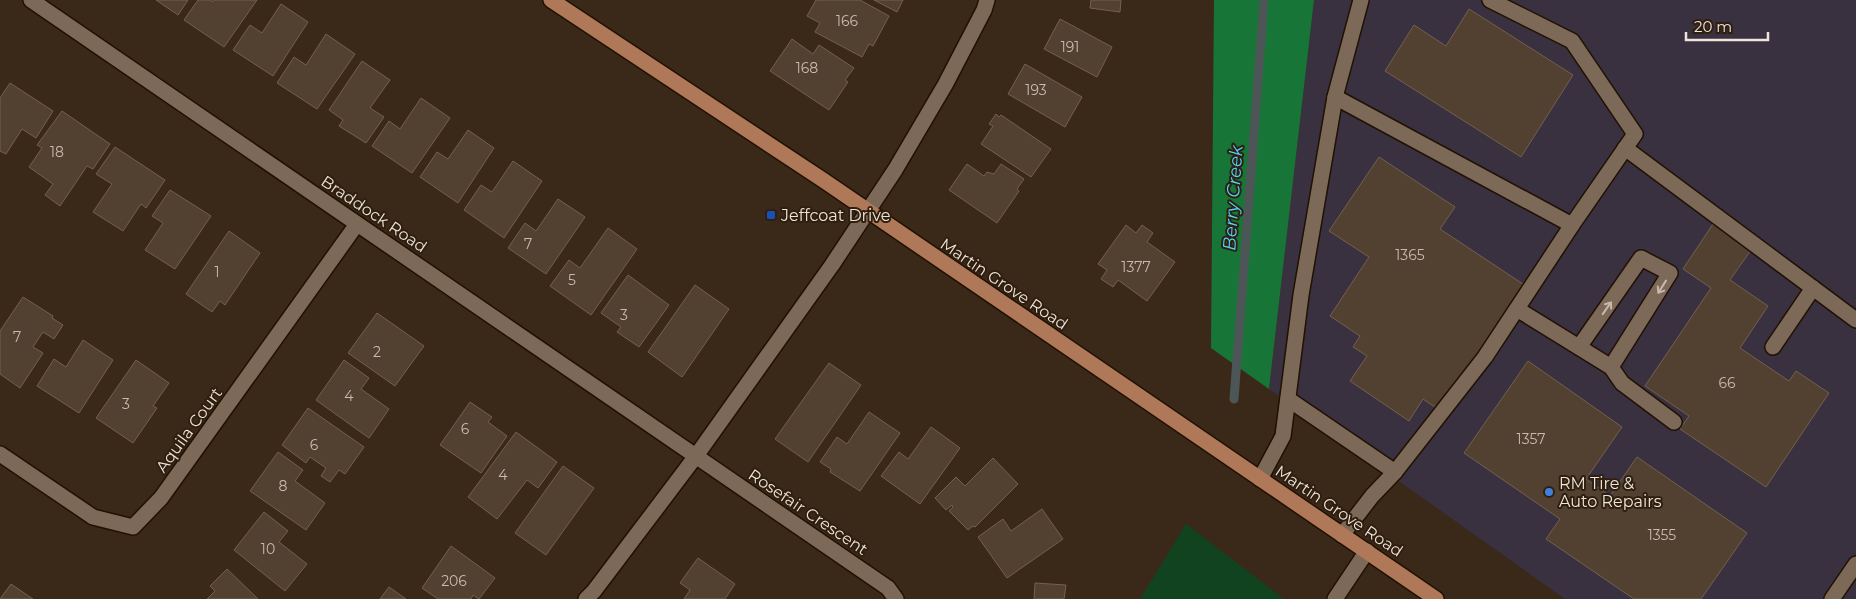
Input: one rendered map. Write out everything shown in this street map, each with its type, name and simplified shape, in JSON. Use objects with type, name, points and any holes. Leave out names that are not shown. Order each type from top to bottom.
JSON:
[{"type":"main road","name":"Martin Grove Road","points":[[550,0],[868,212],[1436,599]]},
{"type":"street","name":"Braddock Road","points":[[31,0],[696,456]]},
{"type":"street","points":[[586,599],[696,456],[868,212],[945,85],[984,10],[987,0]]},
{"type":"street","points":[[1260,479],[1283,436],[1301,295],[1335,96],[1361,0]]},
{"type":"street","points":[[1342,536],[1372,496],[1395,472],[1485,357],[1635,134],[1572,41],[1490,0]]},
{"type":"street","points":[[1335,96],[1572,225]]},
{"type":"street","points":[[1625,148],[1856,320]]},
{"type":"street","name":"Aquila Court","points":[[0,454],[93,517],[133,527],[161,498],[357,224]]},
{"type":"street","points":[[1579,348],[1641,258],[1670,273],[1611,368]]},
{"type":"street","points":[[1773,347],[1813,288]]},
{"type":"street","points":[[1517,309],[1611,368],[1622,383],[1674,422]]},
{"type":"street","points":[[1288,399],[1395,472]]},
{"type":"street","name":"Rosefair Crescent","points":[[696,456],[888,588],[896,599]]},
{"type":"street","points":[[1335,599],[1367,551]]},
{"type":"street","points":[[1832,599],[1856,564]]},
{"type":"shaded area","points":[[1314,0],[1856,0],[1856,599],[1565,599],[1269,389]]},
{"type":"green space","points":[[1214,0],[1314,0],[1269,389],[1211,348]]},
{"type":"green space","points":[[1186,524],[1284,599],[1140,599]]},
{"type":"building","points":[[156,0],[188,0],[178,15]]},
{"type":"building","points":[[198,0],[211,0],[213,2],[214,0],[257,0],[224,47],[184,20]]},
{"type":"building","points":[[816,0],[860,0],[889,16],[873,46],[869,44],[862,57],[815,32],[820,23],[807,16]]},
{"type":"building","points":[[874,0],[903,0],[897,12]]},
{"type":"building","points":[[1091,0],[1121,0],[1120,12],[1090,8]]},
{"type":"building","points":[[281,4],[308,22],[273,76],[233,50],[250,25],[262,33]]},
{"type":"building","points":[[1469,9],[1573,75],[1521,157],[1385,71],[1414,25],[1446,46]]},
{"type":"building","points":[[1060,19],[1112,47],[1097,77],[1044,49]]},
{"type":"building","points":[[326,34],[355,54],[317,109],[277,83],[294,57],[306,65]]},
{"type":"building","points":[[792,39],[813,54],[819,45],[854,68],[845,80],[848,82],[829,110],[770,71]]},
{"type":"building","points":[[362,61],[390,80],[370,108],[384,117],[366,143],[339,126],[343,120],[329,110]]},
{"type":"building","points":[[1025,64],[1082,97],[1065,127],[1008,94]]},
{"type":"building","points":[[10,83],[53,111],[36,138],[22,129],[6,154],[0,151],[0,98]]},
{"type":"building","points":[[421,98],[450,118],[412,173],[372,146],[389,121],[400,129]]},
{"type":"building","points":[[62,111],[110,144],[93,169],[87,166],[60,206],[45,195],[53,184],[29,167],[42,148],[37,145]]},
{"type":"building","points":[[996,114],[999,117],[1001,115],[1051,149],[1031,177],[981,144],[993,126],[989,124]]},
{"type":"building","points":[[468,130],[494,148],[458,203],[420,177],[437,152],[448,159]]},
{"type":"building","points":[[115,147],[165,180],[146,208],[141,204],[123,231],[93,212],[112,184],[96,174]]},
{"type":"building","points":[[1379,157],[1455,207],[1440,229],[1526,286],[1442,412],[1423,399],[1409,421],[1350,381],[1367,356],[1353,347],[1360,336],[1330,316],[1369,257],[1329,231]]},
{"type":"building","points":[[513,161],[542,181],[504,238],[464,210],[481,185],[492,192]]},
{"type":"building","points":[[967,164],[984,176],[987,172],[994,174],[1001,164],[1024,179],[1017,189],[1019,191],[997,223],[949,190]]},
{"type":"building","points":[[170,190],[211,216],[175,269],[145,250],[163,223],[152,216]]},
{"type":"building","points":[[558,199],[585,217],[546,274],[508,248],[525,223],[536,231]]},
{"type":"building","points":[[1713,224],[1751,250],[1730,280],[1768,306],[1740,348],[1789,381],[1796,371],[1829,393],[1766,487],[1680,429],[1689,416],[1645,386],[1711,288],[1683,269]]},
{"type":"building","points":[[1126,225],[1136,233],[1142,225],[1153,233],[1147,242],[1175,262],[1147,301],[1118,280],[1113,287],[1101,279],[1107,270],[1098,264]]},
{"type":"building","points":[[608,228],[637,249],[591,315],[550,286],[569,260],[580,268]]},
{"type":"building","points":[[229,231],[260,253],[225,305],[220,301],[212,312],[186,294]]},
{"type":"building","points":[[628,275],[669,305],[639,347],[617,332],[621,327],[601,313]]},
{"type":"building","points":[[695,285],[729,309],[682,377],[648,352]]},
{"type":"building","points":[[23,297],[53,316],[52,318],[63,325],[54,339],[43,332],[33,347],[43,353],[20,388],[0,374],[0,331]]},
{"type":"building","points":[[377,313],[424,346],[395,386],[348,353]]},
{"type":"building","points":[[83,340],[113,360],[79,413],[37,386],[54,359],[66,367]]},
{"type":"building","points":[[136,360],[169,383],[153,406],[157,408],[133,443],[96,418]]},
{"type":"building","points":[[344,360],[369,378],[361,389],[389,409],[369,438],[316,400]]},
{"type":"building","points":[[1528,361],[1622,427],[1586,479],[1610,496],[1637,457],[1747,533],[1701,599],[1634,599],[1546,539],[1560,519],[1464,453]]},
{"type":"building","points":[[829,363],[861,385],[808,462],[775,439]]},
{"type":"building","points":[[470,402],[492,417],[488,422],[507,436],[481,473],[440,445]]},
{"type":"building","points":[[308,408],[364,447],[345,474],[339,470],[330,482],[321,476],[326,468],[310,457],[306,463],[282,445]]},
{"type":"building","points":[[869,412],[900,433],[860,491],[830,472],[831,469],[820,462],[837,437],[847,444]]},
{"type":"building","points":[[931,427],[960,448],[920,504],[881,476],[899,452],[908,459]]},
{"type":"building","points":[[516,432],[557,462],[538,488],[527,480],[497,519],[468,497]]},
{"type":"building","points":[[278,452],[303,470],[295,481],[325,503],[306,530],[250,491]]},
{"type":"building","points":[[993,458],[1018,484],[975,527],[973,526],[968,530],[949,511],[953,507],[952,505],[946,510],[935,498],[956,477],[965,486]]},
{"type":"building","points":[[563,466],[594,488],[546,555],[515,533]]},
{"type":"building","points":[[1042,509],[1063,539],[1007,578],[978,537],[1003,519],[1011,531]]},
{"type":"building","points":[[264,512],[288,531],[279,542],[307,564],[285,591],[234,550]]},
{"type":"building","points":[[451,546],[495,578],[479,599],[473,595],[471,599],[438,599],[422,588]]},
{"type":"building","points":[[698,558],[735,584],[725,599],[684,599],[690,590],[680,583]]},
{"type":"building","points":[[227,569],[258,599],[207,599],[215,591],[210,586]]},
{"type":"building","points":[[1035,583],[1066,585],[1064,599],[1034,599]]},
{"type":"building","points":[[11,584],[33,599],[0,599]]},
{"type":"building","points":[[389,587],[406,599],[380,599]]},
{"type":"waterway","name":"Berry Creek","points":[[1234,399],[1264,0]]},
{"type":"place","name":"Jeffcoat Drive","points":[[771,215]]},
{"type":"place","name":"RM Tire & Auto Repairs","points":[[1549,492]]}]
